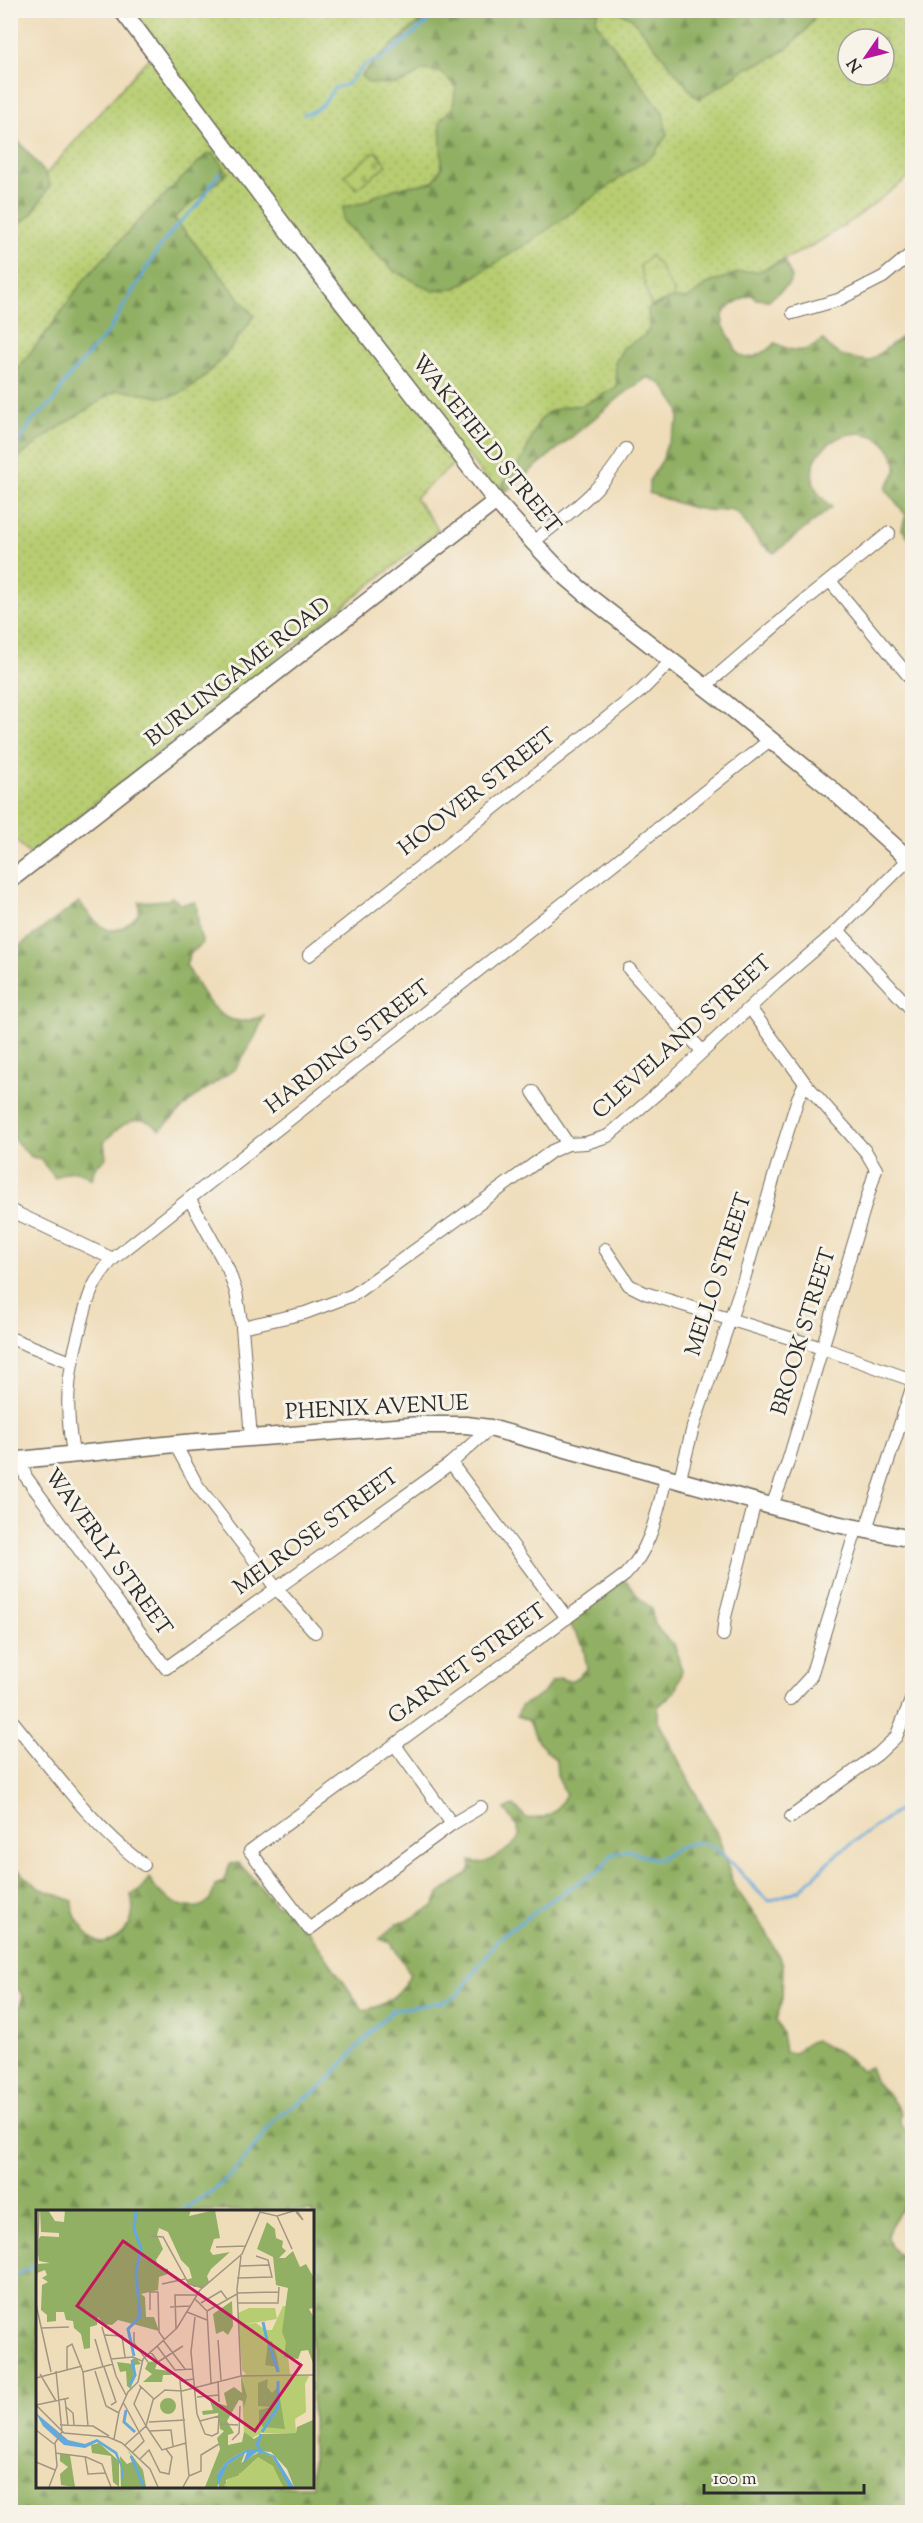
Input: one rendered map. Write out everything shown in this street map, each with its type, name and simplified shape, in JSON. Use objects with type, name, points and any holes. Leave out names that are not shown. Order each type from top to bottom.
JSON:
[{"type":"street","name":"WAKEFIELD STREET","points":[[122,10],[320,274],[496,501],[533,542],[565,576],[830,788],[912,860]]},
{"type":"street","points":[[793,313],[838,300],[883,278],[912,253]]},
{"type":"street","points":[[533,542],[592,493],[614,470],[626,449]]},
{"type":"street","name":"BURLINGAME ROAD","points":[[10,880],[496,501]]},
{"type":"street","points":[[704,687],[890,533]]},
{"type":"street","points":[[830,581],[912,680]]},
{"type":"street","name":"HOOVER STREET","points":[[309,955],[642,690],[671,661]]},
{"type":"street","name":"HARDING STREET","points":[[73,1453],[67,1422],[71,1362],[92,1287],[113,1259],[770,740]]},
{"type":"street","name":"CLEVELAND STREET","points":[[242,1328],[305,1313],[353,1295],[552,1151],[568,1144],[586,1143],[608,1136],[838,930],[912,860]]},
{"type":"street","points":[[838,930],[912,1010]]},
{"type":"street","points":[[628,969],[702,1052]]},
{"type":"street","points":[[750,1008],[806,1083]]},
{"type":"street","name":"BROOK STREET","points":[[723,1635],[725,1617],[764,1504],[787,1465],[876,1169],[866,1152],[806,1083]]},
{"type":"street","name":"MELLO STREET","points":[[673,1480],[744,1279],[795,1108],[806,1083]]},
{"type":"street","points":[[533,1092],[568,1144]]},
{"type":"street","points":[[190,1200],[233,1279],[242,1328],[251,1438]]},
{"type":"street","points":[[10,1210],[113,1259]]},
{"type":"street","points":[[605,1249],[634,1288],[822,1348],[912,1380]]},
{"type":"street","points":[[10,1338],[71,1362]]},
{"type":"street","points":[[790,1699],[811,1676],[912,1388]]},
{"type":"street","name":"PHENIX AVENUE","points":[[15,1460],[251,1438],[421,1425],[466,1425],[490,1428],[836,1524],[912,1539]]},
{"type":"street","name":"MELROSE STREET","points":[[166,1668],[470,1449],[490,1428]]},
{"type":"street","points":[[175,1444],[197,1485],[276,1588],[315,1632]]},
{"type":"street","name":"WAVERLY STREET","points":[[15,1460],[166,1668]]},
{"type":"street","points":[[451,1463],[567,1618]]},
{"type":"street","name":"GARNET STREET","points":[[452,1824],[309,1929],[250,1851],[625,1575],[640,1558],[673,1480]]},
{"type":"street","points":[[791,1817],[878,1754],[896,1737],[912,1698]]},
{"type":"street","points":[[10,1718],[104,1831],[144,1865]]},
{"type":"street","points":[[394,1745],[452,1824],[481,1807]]},
{"type":"green space","points":[[131,11],[912,11],[912,175],[854,219],[812,246],[737,282],[621,396],[499,497],[466,453],[415,498],[439,530],[30,855],[11,835],[11,201],[46,174],[153,53]]},
{"type":"green space","points":[[432,11],[599,11],[595,21],[663,113],[667,135],[654,154],[533,240],[456,288],[433,291],[394,271],[343,221],[343,207],[363,203],[398,188],[433,182],[442,167],[440,121],[453,107],[456,87],[442,73],[423,70],[406,81],[396,84],[369,83],[361,76],[384,52]]},
{"type":"green space","points":[[616,11],[818,11],[806,30],[788,48],[766,61],[745,69],[700,99],[693,94],[632,18]]},
{"type":"green space","points":[[10,131],[46,174],[50,186],[32,214],[11,230]]},
{"type":"green space","points":[[376,151],[387,165],[356,189],[345,175]]},
{"type":"green space","points":[[207,154],[214,154],[228,173],[174,218],[254,316],[227,353],[202,379],[188,389],[163,397],[117,390],[50,433],[11,464],[11,377],[83,281],[141,218]]},
{"type":"green space","points":[[650,256],[658,264],[674,292],[673,298],[651,306],[640,266]]},
{"type":"green space","points":[[784,260],[792,278],[788,285],[769,300],[756,299],[751,294],[732,305],[724,313],[725,328],[742,356],[747,358],[757,356],[775,343],[788,349],[805,350],[823,340],[843,356],[869,361],[907,333],[912,325],[912,541],[902,529],[906,515],[885,488],[896,470],[894,457],[877,438],[861,433],[843,436],[828,444],[817,457],[812,473],[817,490],[832,507],[774,553],[761,544],[738,513],[730,509],[700,509],[649,493],[649,481],[663,459],[665,449],[679,420],[679,409],[663,385],[648,377],[621,396],[499,497],[502,485],[523,458],[538,423],[547,413],[563,407],[583,405],[617,387],[615,363],[623,348],[645,335],[649,330],[648,309],[673,298],[687,299],[707,284],[740,272],[760,271]]},
{"type":"green space","points":[[172,897],[180,904],[196,902],[199,931],[203,943],[190,954],[186,965],[207,1001],[230,1019],[246,1021],[264,1016],[255,1037],[236,1068],[195,1097],[160,1130],[145,1120],[131,1121],[104,1142],[106,1158],[94,1169],[92,1180],[83,1173],[74,1171],[55,1178],[41,1160],[30,1156],[14,1139],[11,1140],[11,952],[79,902],[100,925],[113,930],[129,923],[139,913],[139,902],[168,900]]},
{"type":"green space","points":[[623,1578],[642,1601],[652,1608],[653,1619],[658,1629],[674,1644],[682,1671],[675,1691],[658,1707],[658,1721],[719,1838],[733,1884],[766,1932],[783,1964],[782,2002],[776,2020],[782,2033],[785,2052],[795,2053],[808,2042],[815,2040],[839,2052],[862,2070],[870,2067],[876,2083],[889,2095],[901,2113],[901,2125],[912,2141],[914,2166],[912,2192],[889,2229],[888,2237],[896,2252],[904,2256],[912,2255],[912,2512],[11,2512],[10,2021],[16,2018],[23,1996],[10,1979],[11,1875],[19,1871],[39,1888],[73,1901],[74,1913],[82,1927],[97,1942],[103,1943],[118,1937],[127,1928],[133,1912],[131,1894],[141,1890],[149,1878],[160,1892],[172,1901],[188,1907],[202,1906],[212,1895],[215,1885],[223,1882],[230,1864],[239,1863],[277,1906],[287,1901],[363,2010],[371,2009],[398,1993],[410,1973],[391,1943],[380,1939],[398,1923],[405,1922],[434,1906],[439,1894],[468,1873],[471,1867],[470,1861],[479,1863],[490,1860],[514,1844],[519,1832],[505,1810],[514,1805],[526,1818],[545,1817],[554,1811],[566,1794],[557,1776],[556,1760],[538,1742],[529,1721],[517,1716],[521,1706],[543,1694],[551,1682],[560,1678],[572,1680],[587,1668],[583,1645],[566,1618]]},
{"type":"waterway","points":[[303,114],[318,108],[334,88],[346,85],[366,64],[383,58],[428,22],[438,10]]},
{"type":"waterway","points":[[10,457],[32,421],[55,400],[67,379],[109,331],[157,251],[177,225],[200,203],[219,173]]},
{"type":"waterway","points":[[182,2210],[214,2190],[230,2176],[263,2137],[271,2123],[282,2113],[320,2089],[382,2020],[394,2010],[443,2002],[458,1995],[499,1938],[563,1892],[603,1868],[611,1855],[627,1850],[657,1860],[682,1846],[695,1843],[708,1845],[730,1860],[769,1901],[800,1890],[839,1852],[912,1801]]},
{"type":"waterway","points":[[10,2278],[36,2265]]}]
